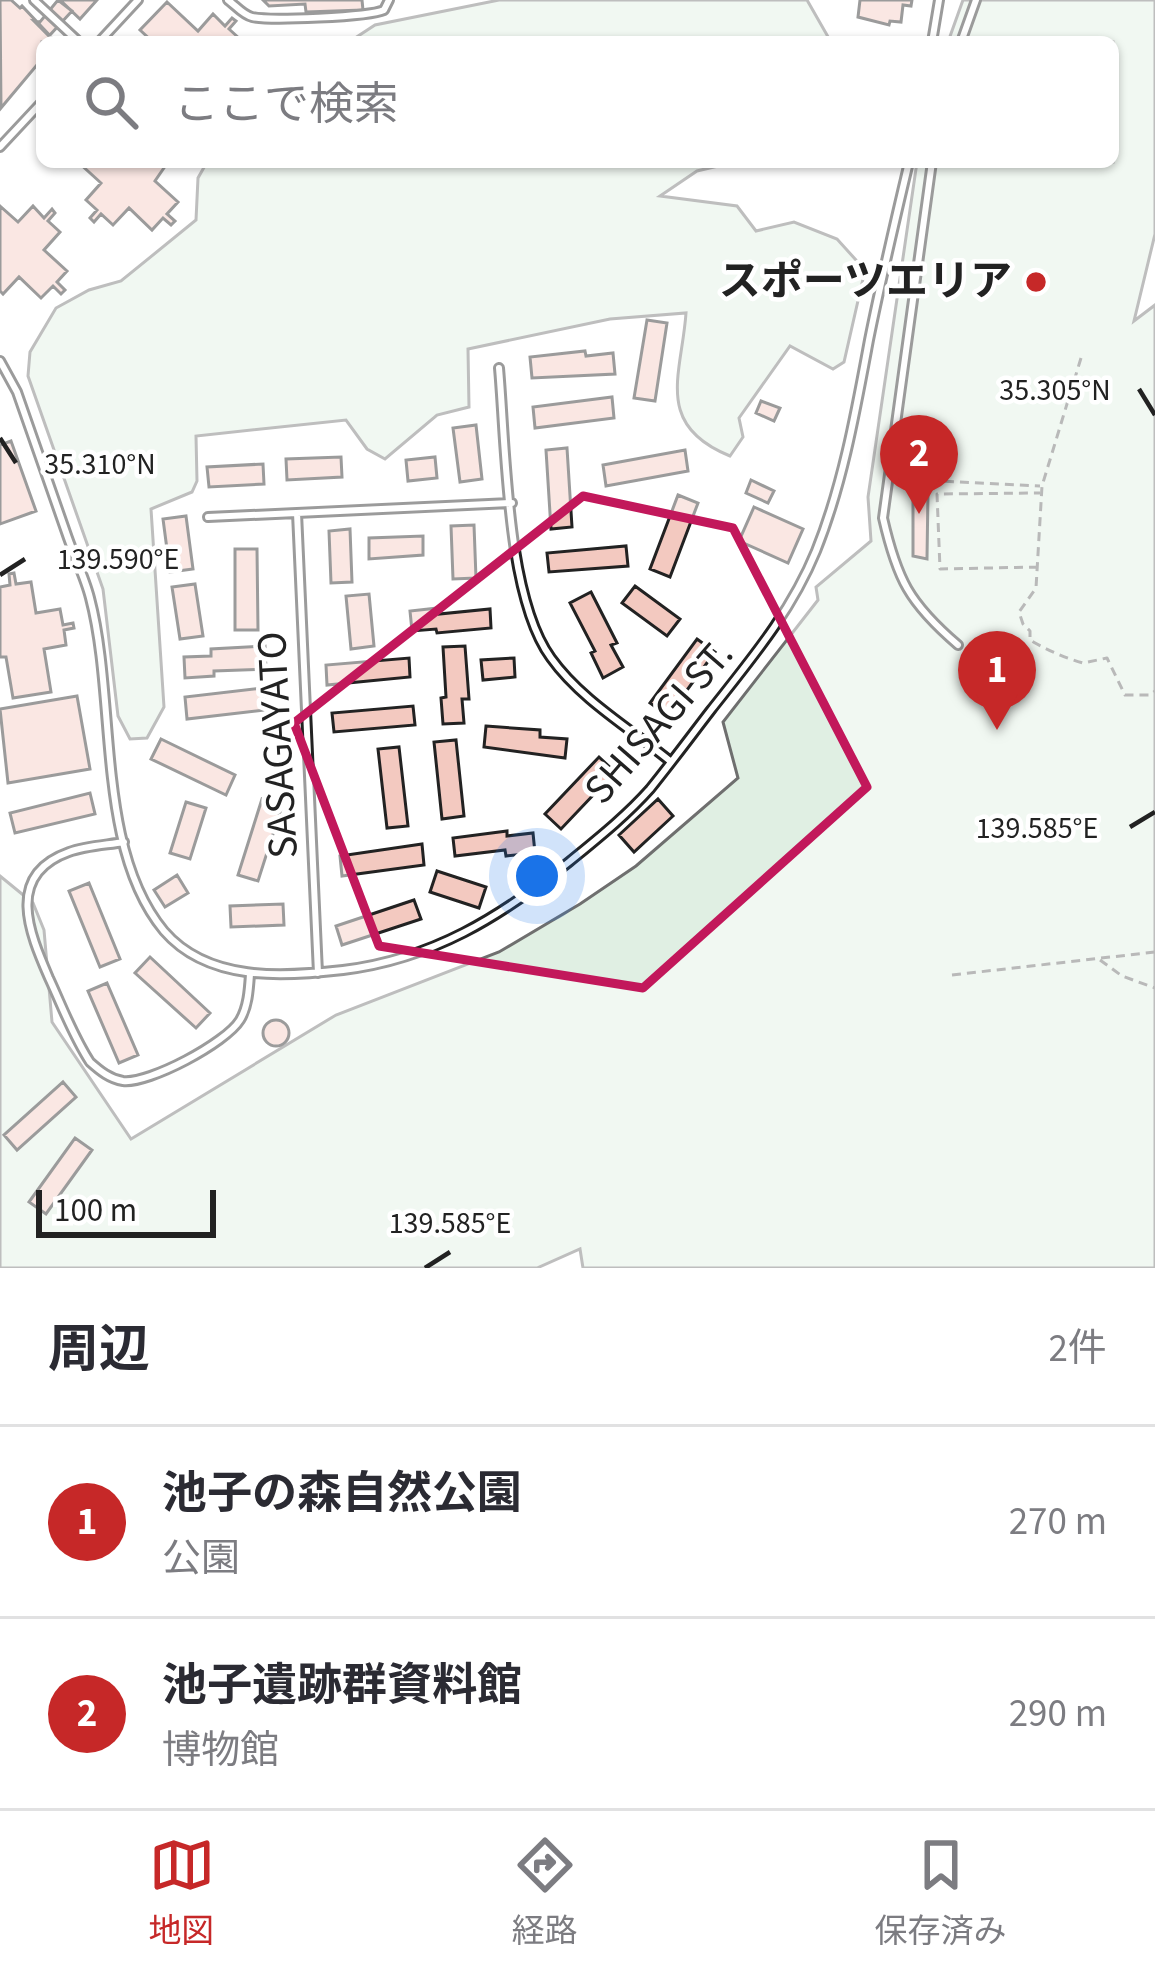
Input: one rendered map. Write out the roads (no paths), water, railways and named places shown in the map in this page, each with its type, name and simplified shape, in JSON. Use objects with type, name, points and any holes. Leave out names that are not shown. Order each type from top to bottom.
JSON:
[{"type":"lane","points":[[34,0],[73,36]]},
{"type":"lane","points":[[104,36],[138,0]]},
{"type":"lane","points":[[229,0],[253,17],[300,18],[373,15],[384,10],[389,0]]},
{"type":"lane","points":[[933,36],[939,0]]},
{"type":"lane","points":[[963,36],[976,0]]},
{"type":"lane","points":[[0,147],[36,108]]},
{"type":"lane","name":"SHISAGI ST.","points":[[0,361],[17,392],[89,593],[102,658],[124,842],[134,884],[147,909],[169,936],[207,961],[250,974],[318,973],[398,960],[471,932],[586,848],[648,790],[777,627],[817,550],[858,401],[908,168]]},
{"type":"lane","points":[[931,168],[883,518],[895,570],[914,601],[958,644]]},
{"type":"lane","points":[[499,368],[524,602],[550,658],[587,695],[670,761]]},
{"type":"lane","points":[[208,518],[512,503]]},
{"type":"lane","name":"SASAGAYATO","points":[[297,514],[318,973]]},
{"type":"lane","points":[[124,842],[69,852],[51,861],[27,895],[29,932],[90,1062],[121,1081],[137,1080],[152,1077],[217,1042],[240,1021],[250,974]]},
{"type":"place","name":"スポーツエリア","points":[[1036,282]]},
{"type":"place","name":"池子遺跡群資料館","points":[[919,514]]},
{"type":"place","name":"池子の森自然公園","points":[[997,730]]}]
